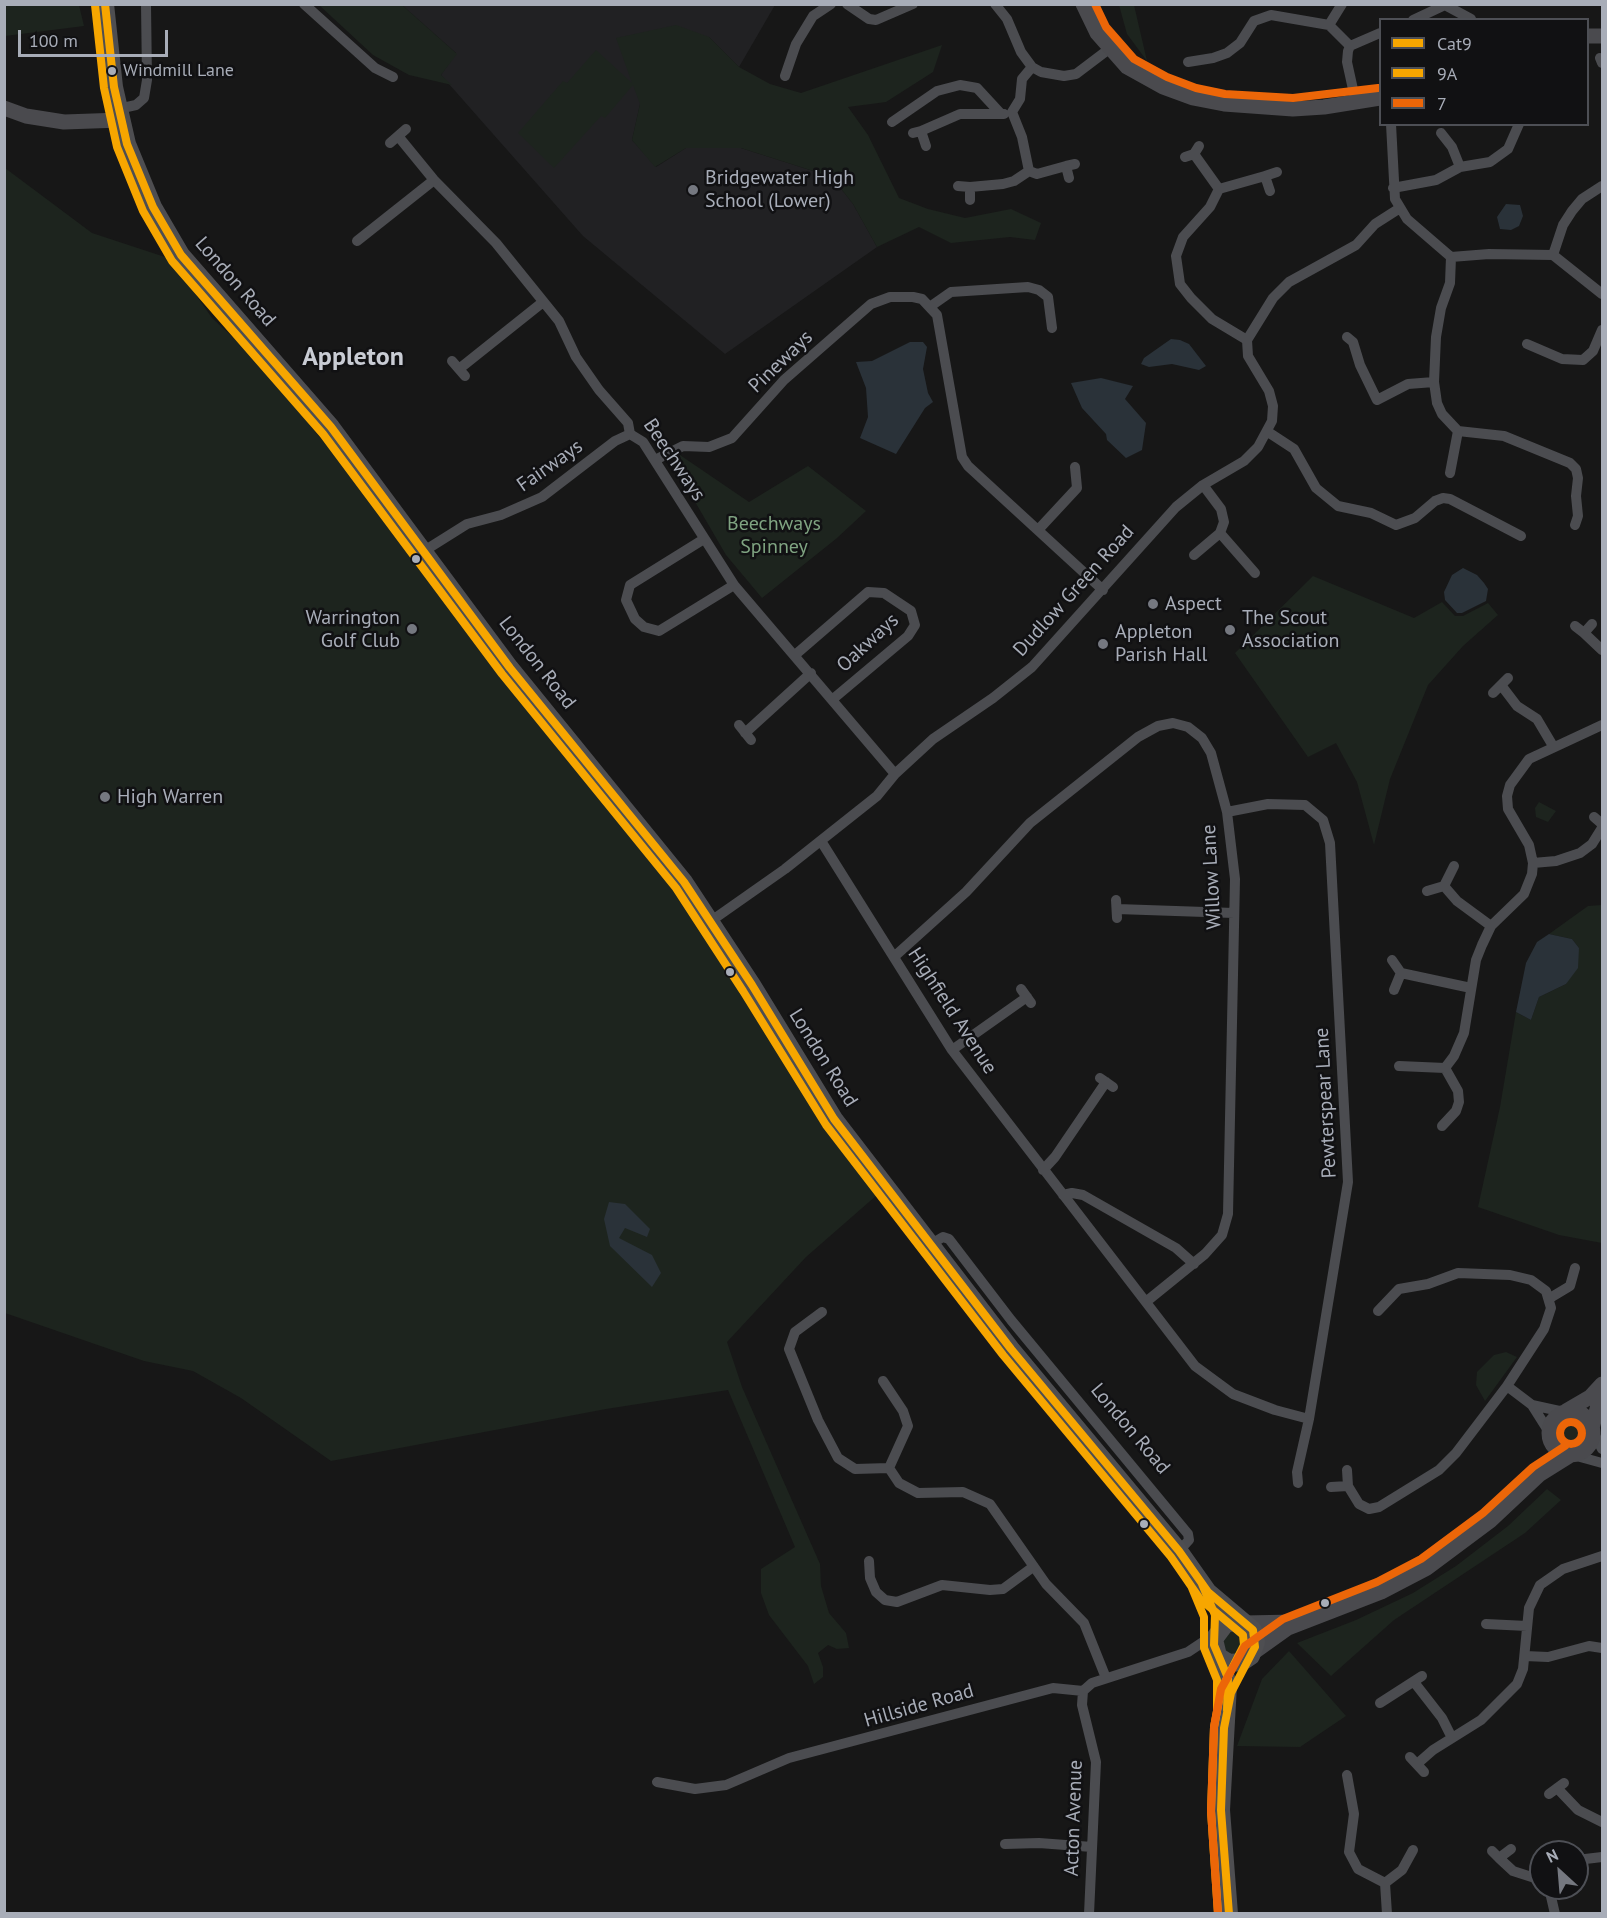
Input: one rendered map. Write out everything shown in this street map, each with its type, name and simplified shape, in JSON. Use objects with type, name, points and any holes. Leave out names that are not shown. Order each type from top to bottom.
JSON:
[{"type":"highway","name":"London Road","points":[[105,4],[119,114],[144,190],[181,255],[331,427],[510,669],[630,813],[711,921],[834,1119],[930,1244],[1048,1396],[1179,1551],[1208,1592],[1243,1623]]},
{"type":"highway","name":"London Road","points":[[1208,1592],[1215,1615],[1216,1633]]},
{"type":"highway","points":[[1228,1702],[1235,1684],[1252,1655],[1255,1636],[1243,1623],[1226,1623],[1216,1633],[1214,1645],[1228,1677],[1228,1702],[1222,1751],[1221,1810],[1229,1914]]},
{"type":"highway","points":[[1219,1657],[1236,1664],[1252,1655]]},
{"type":"street","points":[[4,108],[26,116],[64,122],[119,114],[136,105],[144,98],[147,80],[146,4]]},
{"type":"street","points":[[304,4],[375,68],[393,77]]},
{"type":"street","points":[[785,76],[796,44],[813,16],[831,4]]},
{"type":"street","points":[[847,4],[869,19],[876,20],[913,4]]},
{"type":"street","points":[[995,4],[1007,19],[1021,52],[1032,67],[1051,75],[1076,74],[1109,49]]},
{"type":"street","points":[[1083,4],[1097,33],[1109,49],[1143,77],[1193,98],[1224,104],[1281,108],[1324,107],[1379,98]]},
{"type":"street","points":[[1329,25],[1341,4]]},
{"type":"street","points":[[1417,18],[1445,5],[1469,18]]},
{"type":"street","points":[[1188,62],[1227,53],[1240,43],[1254,21],[1271,15],[1329,25],[1350,46]]},
{"type":"street","points":[[1350,46],[1379,33]]},
{"type":"street","points":[[1350,46],[1347,62],[1356,103]]},
{"type":"street","points":[[926,146],[917,132],[960,114],[1006,113],[1020,99],[1022,79],[1032,67]]},
{"type":"street","points":[[892,122],[937,91],[950,86],[977,88],[1006,113],[1022,137],[1029,171]]},
{"type":"street","points":[[1391,126],[1393,188],[1400,208],[1407,219],[1451,257],[1489,254],[1553,255],[1602,294]]},
{"type":"street","points":[[1393,188],[1436,180],[1460,167],[1490,162],[1508,149],[1518,126]]},
{"type":"street","points":[[1441,133],[1452,147],[1460,167]]},
{"type":"street","name":"Beechways","points":[[398,136],[434,180],[473,217],[559,321],[576,357],[599,390],[628,423],[630,435],[640,438],[734,585],[895,774]]},
{"type":"street","points":[[1193,153],[1219,189]]},
{"type":"street","points":[[1029,171],[1037,174],[1070,165],[1069,178]]},
{"type":"street","points":[[958,186],[1014,181],[1029,171]]},
{"type":"street","points":[[1247,340],[1204,312],[1185,292],[1178,276],[1176,256],[1183,237],[1210,207],[1219,189],[1277,172]]},
{"type":"street","points":[[1265,176],[1270,191]]},
{"type":"street","points":[[357,241],[434,180]]},
{"type":"street","points":[[970,186],[970,200]]},
{"type":"street","points":[[1553,255],[1563,225],[1572,211],[1582,200],[1602,186]]},
{"type":"street","points":[[1400,208],[1375,224],[1356,245],[1289,282],[1273,298],[1247,340],[1248,356],[1269,391],[1273,405],[1268,432],[1294,449],[1316,488],[1326,498],[1338,506],[1371,513],[1397,531],[1443,498],[1450,499],[1521,536]]},
{"type":"street","points":[[1451,257],[1450,283],[1441,308],[1436,337],[1434,382],[1437,404],[1442,414],[1458,431],[1504,436],[1570,463],[1576,469],[1578,478],[1575,496],[1578,516],[1575,525]]},
{"type":"street","points":[[1052,328],[1048,297],[1039,290],[1028,287],[951,292],[931,306],[940,327],[962,457],[1103,590]]},
{"type":"street","name":"Pineways","points":[[655,460],[682,446],[709,447],[732,438],[784,380],[880,299],[913,297],[931,306]]},
{"type":"street","points":[[459,369],[543,302]]},
{"type":"street","points":[[1527,344],[1562,359],[1577,362],[1589,357],[1602,330]]},
{"type":"street","points":[[1346,337],[1353,342],[1360,365],[1378,404],[1408,384],[1434,382]]},
{"type":"street","points":[[1450,473],[1458,431]]},
{"type":"street","name":"Dudlow Green Road","points":[[711,921],[877,796],[895,774],[933,739],[993,698],[1032,667],[1103,590],[1157,525],[1203,485],[1244,461],[1268,432]]},
{"type":"street","name":"Fairways","points":[[424,551],[467,524],[501,515],[542,497],[620,438],[630,435]]},
{"type":"street","points":[[1038,530],[1077,488],[1075,467]]},
{"type":"street","points":[[1194,555],[1220,533],[1224,522],[1221,510],[1203,485]]},
{"type":"street","points":[[1220,533],[1255,573]]},
{"type":"street","points":[[704,539],[630,585],[626,600],[635,619],[644,627],[659,631],[734,585]]},
{"type":"street","name":"Oakways","points":[[795,655],[868,592],[884,593],[911,611],[915,625],[908,636],[833,699]]},
{"type":"street","points":[[1592,624],[1580,630],[1602,650]]},
{"type":"street","points":[[745,733],[811,674]]},
{"type":"street","points":[[1501,685],[1517,705],[1537,719],[1553,746]]},
{"type":"street","name":"Willow Lane","points":[[895,956],[966,892],[1030,823],[1138,737],[1158,726],[1180,724],[1202,738],[1211,753],[1227,812],[1234,879],[1234,913],[1228,1214],[1222,1235],[1194,1264]]},
{"type":"street","points":[[1445,1068],[1460,1046],[1476,960],[1491,926],[1524,894],[1529,884],[1533,863],[1529,845],[1508,810],[1507,796],[1510,785],[1529,759],[1602,725]]},
{"type":"street","name":"Pewterspear Lane","points":[[1227,812],[1268,804],[1305,805],[1323,820],[1330,843],[1348,1182],[1309,1419],[1297,1472],[1298,1483]]},
{"type":"street","points":[[1533,863],[1556,861],[1580,853],[1592,844],[1600,823]]},
{"type":"street","name":"Highfield Avenue","points":[[821,840],[952,1050],[1195,1366],[1233,1394],[1275,1410],[1309,1419]]},
{"type":"street","points":[[1427,891],[1444,886],[1454,866]]},
{"type":"street","points":[[1444,886],[1456,901],[1491,926]]},
{"type":"street","points":[[1117,909],[1234,913]]},
{"type":"street","points":[[1392,960],[1401,973],[1471,988]]},
{"type":"street","points":[[1394,990],[1401,973]]},
{"type":"street","points":[[952,1050],[1026,996]]},
{"type":"street","points":[[1399,1066],[1445,1068]]},
{"type":"street","points":[[1442,1126],[1456,1111],[1459,1102],[1458,1091],[1445,1068]]},
{"type":"street","points":[[1043,1170],[1055,1157],[1106,1082]]},
{"type":"street","points":[[1063,1195],[1072,1192],[1083,1195],[1176,1248],[1194,1264],[1147,1301]]},
{"type":"street","points":[[1550,1298],[1570,1286],[1575,1278],[1575,1268]]},
{"type":"street","points":[[1347,1470],[1348,1486],[1359,1504],[1374,1509],[1420,1484],[1456,1453],[1507,1386],[1549,1320],[1550,1298],[1539,1285],[1531,1280],[1469,1272],[1407,1287],[1379,1304]]},
{"type":"street","points":[[824,1311],[800,1327],[790,1344],[790,1354],[804,1388],[830,1445],[842,1463],[863,1470],[889,1468]]},
{"type":"street","points":[[883,1379],[903,1411],[908,1426],[889,1468]]},
{"type":"street","points":[[1529,1484],[1542,1460],[1554,1419],[1590,1397],[1602,1384]]},
{"type":"street","points":[[1507,1386],[1532,1405],[1558,1451],[1602,1463]]},
{"type":"street","points":[[1252,1655],[1264,1643],[1304,1622],[1337,1612],[1427,1568],[1490,1521],[1529,1484],[1589,1445],[1602,1390]]},
{"type":"street","points":[[1532,1405],[1582,1414],[1602,1449]]},
{"type":"street","points":[[889,1468],[899,1483],[911,1491],[925,1495],[963,1492],[984,1500],[995,1509],[1011,1538],[1033,1567],[1087,1628],[1106,1678]]},
{"type":"street","points":[[1331,1487],[1348,1486]]},
{"type":"street","points":[[1417,1764],[1480,1720],[1521,1677],[1532,1599],[1546,1578],[1563,1569],[1602,1556]]},
{"type":"street","points":[[869,1558],[870,1578],[876,1592],[885,1600],[897,1602],[942,1585],[990,1590],[1003,1589],[1033,1567]]},
{"type":"street","points":[[1243,1623],[1304,1622]]},
{"type":"street","points":[[1486,1624],[1527,1626]]},
{"type":"street","points":[[1083,1691],[1092,1683],[1188,1652],[1216,1633]]},
{"type":"street","points":[[1525,1656],[1548,1657],[1589,1646],[1602,1648]]},
{"type":"street","points":[[1188,1652],[1219,1657]]},
{"type":"street","points":[[1380,1703],[1418,1679],[1452,1738]]},
{"type":"street","name":"Hillside Road","points":[[657,1782],[694,1789],[726,1785],[789,1758],[1053,1688],[1083,1691]]},
{"type":"street","name":"Acton Avenue","points":[[1083,1691],[1082,1706],[1096,1762],[1089,1914]]},
{"type":"street","points":[[1346,1774],[1354,1814],[1348,1846],[1350,1858],[1364,1873],[1384,1883]]},
{"type":"street","points":[[1557,1788],[1578,1810],[1602,1822]]},
{"type":"street","points":[[1005,1844],[1039,1843],[1092,1847]]},
{"type":"street","points":[[1384,1883],[1402,1870],[1413,1849]]},
{"type":"street","points":[[1511,1849],[1495,1855],[1513,1871],[1529,1876]]},
{"type":"street","points":[[1384,1883],[1387,1914]]},
{"type":"shaded area","name":"Bridgewater High School (Lower)","points":[[402,5],[775,5],[739,67],[709,37],[640,104],[632,140],[656,167],[686,148],[741,148],[832,177],[853,204],[877,247],[725,354],[583,236],[441,75],[456,53]]},
{"type":"shaded area","points":[[1506,204],[1520,205],[1523,216],[1519,226],[1511,230],[1500,229],[1497,217]]},
{"type":"shaded area","points":[[1171,339],[1189,344],[1206,366],[1199,370],[1172,364],[1149,367],[1141,364],[1144,358]]},
{"type":"shaded area","points":[[910,342],[923,342],[927,347],[923,369],[928,393],[933,402],[925,408],[896,454],[860,438],[868,417],[866,388],[856,362],[872,361]]},
{"type":"shaded area","points":[[1101,378],[1133,386],[1125,399],[1146,423],[1142,450],[1126,458],[1107,440],[1106,434],[1082,408],[1071,383]]},
{"type":"shaded area","points":[[1463,568],[1477,575],[1488,589],[1486,601],[1462,613],[1457,613],[1445,600],[1444,592],[1452,575]]},
{"type":"shaded area","points":[[1549,934],[1572,939],[1579,948],[1578,968],[1566,984],[1539,997],[1531,1020],[1516,1012],[1526,963],[1537,942]]},
{"type":"shaded area","points":[[609,1202],[625,1204],[650,1229],[647,1237],[625,1228],[619,1238],[652,1255],[661,1273],[652,1287],[610,1246],[604,1219]]},
{"type":"green space","points":[[4,5],[79,5],[84,26],[5,36]]},
{"type":"green space","points":[[319,5],[402,5],[457,54],[441,75],[452,85],[409,75],[373,55]]},
{"type":"green space","points":[[1119,5],[1134,5],[1147,61],[1127,34]]},
{"type":"green space","points":[[676,25],[709,37],[739,67],[770,84],[801,93],[942,45],[933,72],[886,102],[848,107],[868,135],[899,198],[928,209],[965,218],[1011,209],[1041,223],[1035,240],[1010,237],[951,243],[919,227],[877,247],[853,204],[832,177],[741,148],[686,148],[655,167],[632,140],[640,104],[633,85],[605,118],[601,116],[554,168],[518,133],[563,81],[567,83],[596,50],[632,83],[616,38]]},
{"type":"green space","name":"Warrington Golf Club","points":[[5,168],[92,233],[171,259],[212,318],[266,368],[316,433],[445,582],[613,792],[822,1100],[877,1195],[806,1257],[727,1342],[742,1387],[820,1564],[821,1586],[829,1613],[846,1633],[849,1648],[837,1649],[828,1645],[818,1653],[823,1667],[823,1677],[814,1684],[808,1666],[769,1615],[761,1593],[761,1569],[795,1547],[728,1390],[606,1409],[331,1461],[241,1398],[193,1371],[144,1361],[5,1313]]},
{"type":"green space","name":"Beechways Spinney","points":[[680,455],[749,502],[808,466],[866,511],[837,538],[762,598],[726,555],[676,469],[676,459]]},
{"type":"green space","points":[[1313,576],[1414,618],[1442,602],[1455,616],[1463,616],[1488,603],[1498,615],[1463,646],[1428,685],[1390,779],[1374,845],[1357,782],[1336,743],[1308,757],[1235,653]]},
{"type":"green space","points":[[1539,802],[1556,811],[1548,822],[1536,817],[1535,808]]},
{"type":"green space","points":[[1602,905],[1602,1243],[1559,1235],[1478,1207],[1500,1107],[1516,1012],[1531,1020],[1539,997],[1566,984],[1579,948],[1572,939],[1549,934],[1588,906]]},
{"type":"green space","points":[[1506,1352],[1517,1357],[1485,1401],[1476,1385],[1477,1372],[1494,1355]]},
{"type":"green space","points":[[1571,1421],[1580,1425],[1584,1434],[1580,1443],[1571,1447],[1562,1443],[1558,1434],[1562,1425]]},
{"type":"green space","points":[[1547,1489],[1561,1500],[1525,1533],[1394,1620],[1331,1676],[1297,1643],[1356,1620],[1413,1593],[1456,1566],[1508,1526]]},
{"type":"green space","points":[[1241,1630],[1248,1638],[1244,1652],[1232,1655],[1225,1651],[1223,1637],[1227,1632]]},
{"type":"green space","points":[[1289,1651],[1346,1716],[1300,1747],[1237,1746],[1262,1679]]},
{"type":"transit line","name":"Cat9","points":[[105,4],[114,87],[127,144],[153,207],[181,255],[331,427],[510,668],[684,882],[752,985],[834,1119],[1011,1349],[1179,1551],[1208,1592],[1253,1630],[1255,1647],[1231,1693],[1224,1728],[1221,1810],[1229,1914]]},
{"type":"transit line","name":"7","points":[[1095,4],[1106,27],[1134,59],[1167,77],[1196,88],[1225,94],[1293,98],[1378,88]]},
{"type":"transit line","name":"9A","points":[[95,5],[104,88],[117,147],[143,211],[172,261],[323,434],[502,674],[676,888],[826,1125],[1003,1355],[1171,1557],[1200,1599],[1243,1635],[1244,1645],[1221,1690],[1214,1727],[1211,1811],[1218,1914]]},
{"type":"transit line","name":"7","points":[[1571,1422],[1579,1425],[1582,1433],[1579,1441],[1571,1444],[1563,1441],[1560,1433],[1563,1425],[1571,1422]]},
{"type":"transit line","name":"7","points":[[1218,1914],[1211,1811],[1214,1727],[1221,1689],[1245,1646],[1283,1619],[1377,1582],[1421,1559],[1483,1513],[1533,1467],[1565,1446]]},
{"type":"transit line","name":"Cat9","points":[[1202,1584],[1215,1615],[1214,1645],[1228,1678],[1227,1710]]},
{"type":"transit line","name":"9A","points":[[1192,1588],[1204,1617],[1204,1648],[1217,1680],[1217,1710]]},
{"type":"place","name":"Windmill Lane","points":[[112,71]]},
{"type":"place","name":"Bridgewater High School (Lower)","points":[[693,190]]},
{"type":"place","name":"Aspect","points":[[1153,604]]},
{"type":"place","name":"Warrington Golf Club","points":[[412,629]]},
{"type":"place","name":"The Scout Association","points":[[1230,630]]},
{"type":"place","name":"Appleton Parish Hall","points":[[1103,644]]},
{"type":"place","name":"High Warren","points":[[105,797]]},
{"type":"district","name":"Appleton","points":[[353,358]]}]
